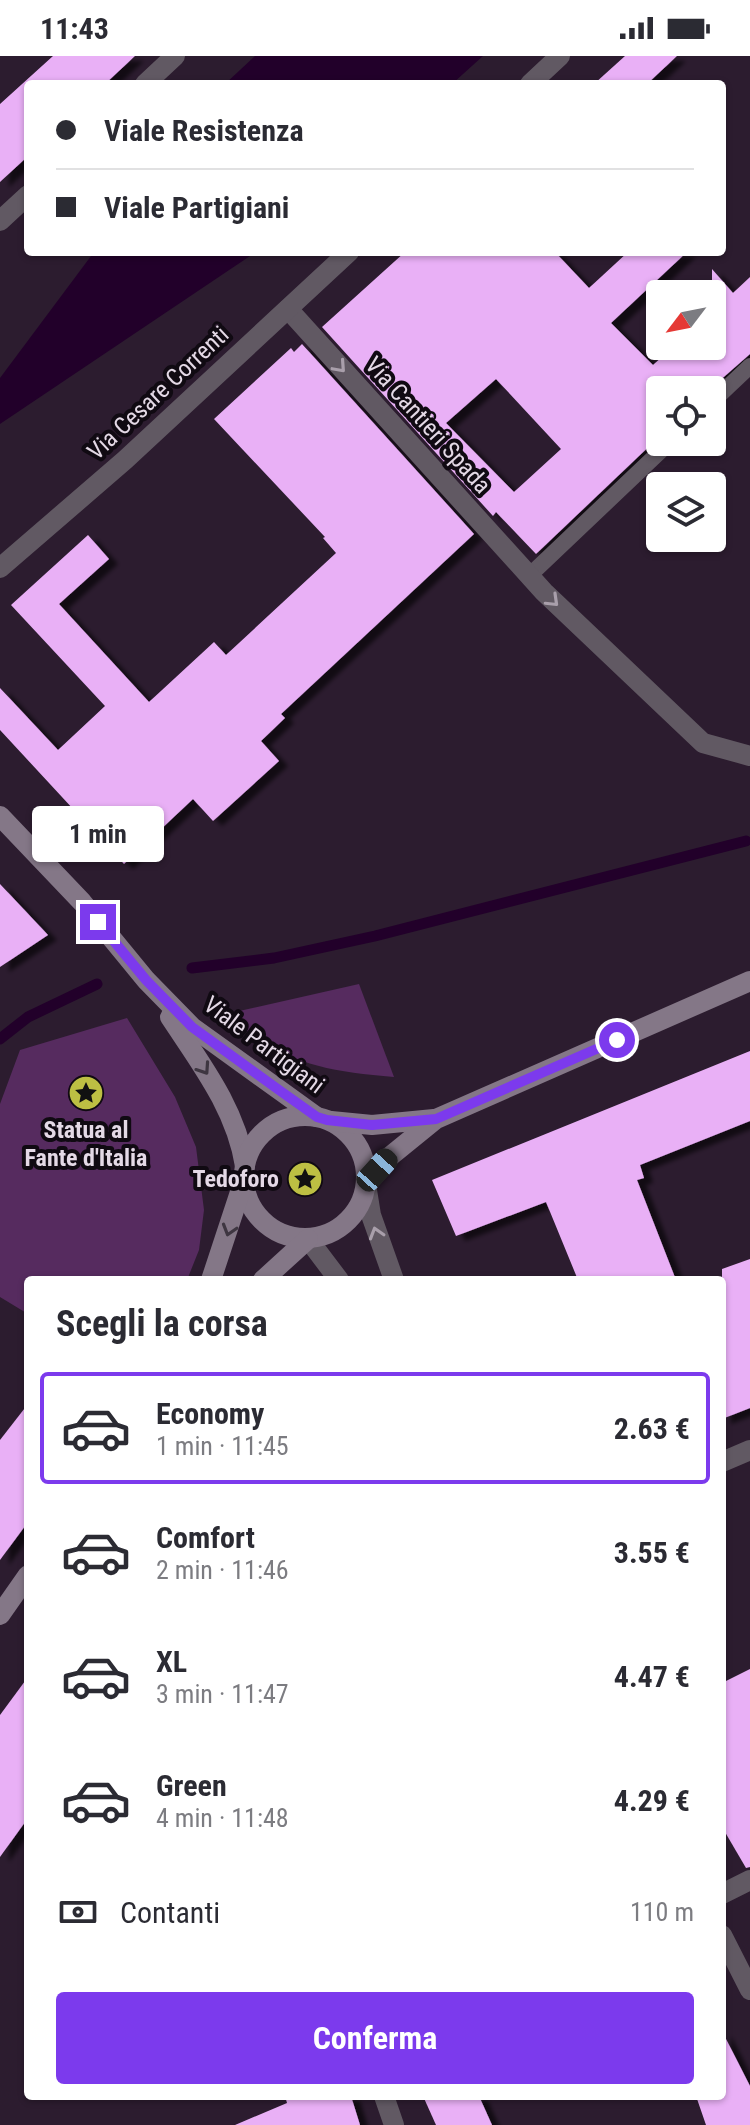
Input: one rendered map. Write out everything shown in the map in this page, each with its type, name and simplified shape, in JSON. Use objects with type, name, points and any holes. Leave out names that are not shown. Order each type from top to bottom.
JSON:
[{"type":"main road","name":"Viale Partigiani","points":[[0,816],[82,902],[146,980],[205,1038],[322,1118]]},
{"type":"main road","name":"Viale Partigiani","points":[[146,980],[216,1087],[235,1126],[244,1174]]},
{"type":"main road","points":[[366,1184],[388,1158],[436,1119],[750,981]]},
{"type":"main road","points":[[212,1276],[255,1142],[269,1127],[288,1118],[322,1118],[372,1125],[436,1119]]},
{"type":"main road","points":[[244,1174],[248,1199],[258,1217],[283,1234],[308,1239],[327,1235],[349,1220],[361,1203],[366,1184],[365,1164],[358,1145],[344,1130],[322,1118]]},
{"type":"main road","points":[[267,1276],[308,1239]]},
{"type":"main road","points":[[0,1615],[24,1581]]},
{"type":"street","points":[[149,80],[175,56]]},
{"type":"street","points":[[534,80],[560,56]]},
{"type":"street","points":[[0,221],[24,199]]},
{"type":"street","name":"Via Cesare Correnti","points":[[0,568],[125,460],[345,256]]},
{"type":"street","name":"Via Cantieri Spada","points":[[288,309],[529,576],[703,743],[750,756]]},
{"type":"street","points":[[366,1184],[371,1215],[392,1276]]},
{"type":"street","points":[[308,1239],[336,1276]]},
{"type":"street","points":[[726,1460],[750,1450]]},
{"type":"street","points":[[726,1892],[750,1880]]},
{"type":"street","points":[[726,1943],[750,1990]]},
{"type":"street","points":[[385,2100],[394,2125]]},
{"type":"lane","points":[[726,389],[750,366]]},
{"type":"lane","points":[[529,576],[655,456]]},
{"type":"shaded area","points":[[255,56],[483,56],[456,80],[229,80]]},
{"type":"shaded area","points":[[91,256],[250,256],[0,424],[0,378]]},
{"type":"shaded area","points":[[359,984],[394,1077],[346,1072],[304,1062],[265,1044],[226,1014]]},
{"type":"shaded area","points":[[127,1018],[175,1097],[196,1147],[204,1210],[199,1250],[189,1276],[24,1276],[24,1312],[0,1297],[0,1104],[20,1050]]},
{"type":"building","points":[[53,56],[135,56],[109,80],[26,80]]},
{"type":"building","points":[[625,56],[677,56],[651,80],[598,80]]},
{"type":"building","points":[[24,82],[24,160],[0,182],[0,104]]},
{"type":"building","points":[[401,256],[559,256],[589,288],[624,256],[683,256],[657,280],[646,280],[646,290],[611,323],[653,365],[659,360],[726,360],[726,285],[733,293],[750,277],[750,354],[725,376],[646,376],[646,449],[536,554],[496,512],[493,516],[322,327]],"holes":[[[496,379],[561,449],[514,492],[446,423]]]},
{"type":"building","points":[[712,269],[722,280],[712,280]]},
{"type":"building","points":[[302,344],[474,534],[281,714],[285,718],[261,741],[279,761],[213,821],[193,799],[124,864],[0,730],[0,688],[58,750],[105,706],[11,605],[88,535],[109,559],[59,604],[149,702],[214,642],[226,655],[336,553],[325,537],[214,419],[291,348],[294,352]]},
{"type":"building","points":[[0,884],[48,935],[0,967]]},
{"type":"building","points":[[750,1051],[750,1121],[640,1165],[644,1178],[637,1180],[674,1276],[576,1276],[546,1202],[456,1236],[432,1180]]},
{"type":"building","points":[[750,1259],[750,1408],[726,1417],[726,1276],[722,1276],[722,1269]]},
{"type":"building","points":[[24,1409],[24,1527],[0,1560],[0,1440]]},
{"type":"building","points":[[750,1669],[750,1867],[746,1868],[726,1834],[726,1681]]},
{"type":"building","points":[[24,1682],[24,1824],[0,1857],[0,1715]]},
{"type":"building","points":[[726,2039],[750,2086],[750,2125],[706,2125],[697,2100],[726,2100]]},
{"type":"building","points":[[286,2100],[352,2100],[360,2125],[235,2125],[287,2103]]},
{"type":"building","points":[[425,2100],[481,2100],[492,2125],[436,2125]]},
{"type":"waterway","points":[[192,968],[274,958],[375,936],[746,841]]},
{"type":"waterway","points":[[0,1039],[28,1017],[97,984]]},
{"type":"place","name":"Statua al Fante d'Italia","points":[[86,1093]]},
{"type":"place","name":"Tedoforo","points":[[305,1179]]},
{"type":"route","points":[[98,922],[146,980],[192,1027],[317,1117],[327,1120],[372,1125],[436,1119],[617,1040]]}]
